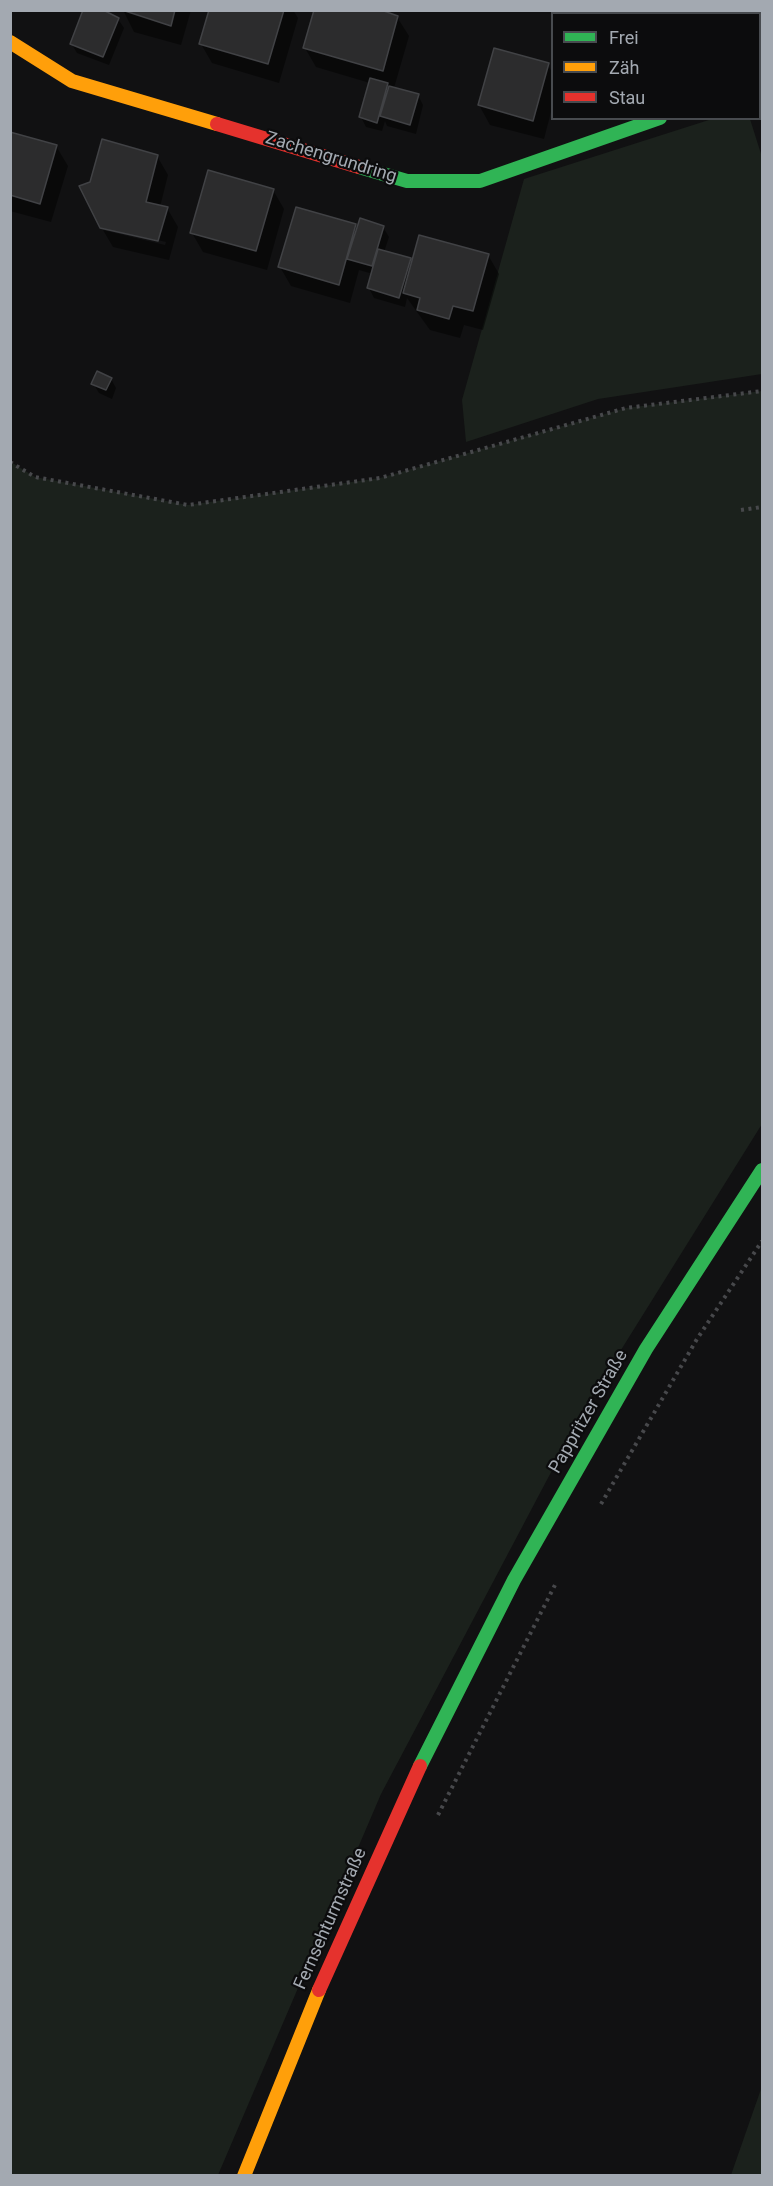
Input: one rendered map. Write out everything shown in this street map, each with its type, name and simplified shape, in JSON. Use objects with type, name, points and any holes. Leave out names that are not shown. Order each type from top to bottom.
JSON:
[{"type":"street","name":"Zachengrundring","points":[[10,42],[72,81],[407,181],[480,180],[654,120]]},
{"type":"street","name":"Pappritzer Straße","points":[[461,1681],[514,1580],[646,1349],[762,1170]]},
{"type":"street","name":"Fernsehturmstraße","points":[[244,2175],[321,1986],[410,1786],[461,1681]]},
{"type":"path","points":[[10,462],[34,477],[188,506],[380,478],[626,408],[762,391]]},
{"type":"path","points":[[741,510],[762,507]]},
{"type":"path","points":[[597,1510],[697,1339],[762,1241]]},
{"type":"path","points":[[436,1820],[557,1581]]},
{"type":"shaded area","points":[[709,120],[750,120],[762,157],[762,374],[598,399],[466,442],[462,400],[524,179]]},
{"type":"shaded area","points":[[762,391],[762,1124],[586,1406],[381,1794],[218,2175],[11,2175],[11,462],[35,477],[188,505],[380,478],[626,408]]},
{"type":"shaded area","points":[[762,2087],[762,2175],[731,2175],[761,2089]]},
{"type":"building","points":[[83,10],[103,10],[119,18],[103,57],[70,44]]},
{"type":"building","points":[[122,10],[175,10],[171,26]]},
{"type":"building","points":[[209,10],[284,10],[268,64],[199,44]]},
{"type":"building","points":[[314,10],[381,10],[398,16],[383,71],[303,48]]},
{"type":"building","points":[[494,48],[549,63],[533,121],[478,105]]},
{"type":"building","points":[[370,78],[388,83],[377,123],[359,117]]},
{"type":"building","points":[[389,86],[419,94],[410,125],[380,116]]},
{"type":"building","points":[[10,132],[57,145],[40,204],[10,195]]},
{"type":"building","points":[[102,139],[158,155],[146,202],[168,207],[158,241],[100,228],[79,186],[90,182]]},
{"type":"building","points":[[208,170],[274,189],[256,251],[190,233]]},
{"type":"building","points":[[296,207],[356,224],[339,285],[278,267]]},
{"type":"building","points":[[360,218],[384,226],[372,266],[347,259]]},
{"type":"building","points":[[419,235],[489,254],[473,311],[453,306],[449,319],[417,310],[420,298],[403,293]]},
{"type":"building","points":[[378,249],[411,258],[399,298],[367,288]]},
{"type":"building","points":[[97,371],[112,378],[106,390],[91,384]]},
{"type":"traffic: fast","points":[[359,167],[407,181],[480,181],[654,120]]},
{"type":"traffic: fast","points":[[420,1766],[514,1580],[646,1349],[762,1170]]},
{"type":"traffic: slow","points":[[10,42],[72,81],[217,124]]},
{"type":"traffic: slow","points":[[244,2176],[319,1990]]},
{"type":"traffic: jam","points":[[217,124],[359,167]]},
{"type":"traffic: jam","points":[[319,1990],[420,1766]]}]
